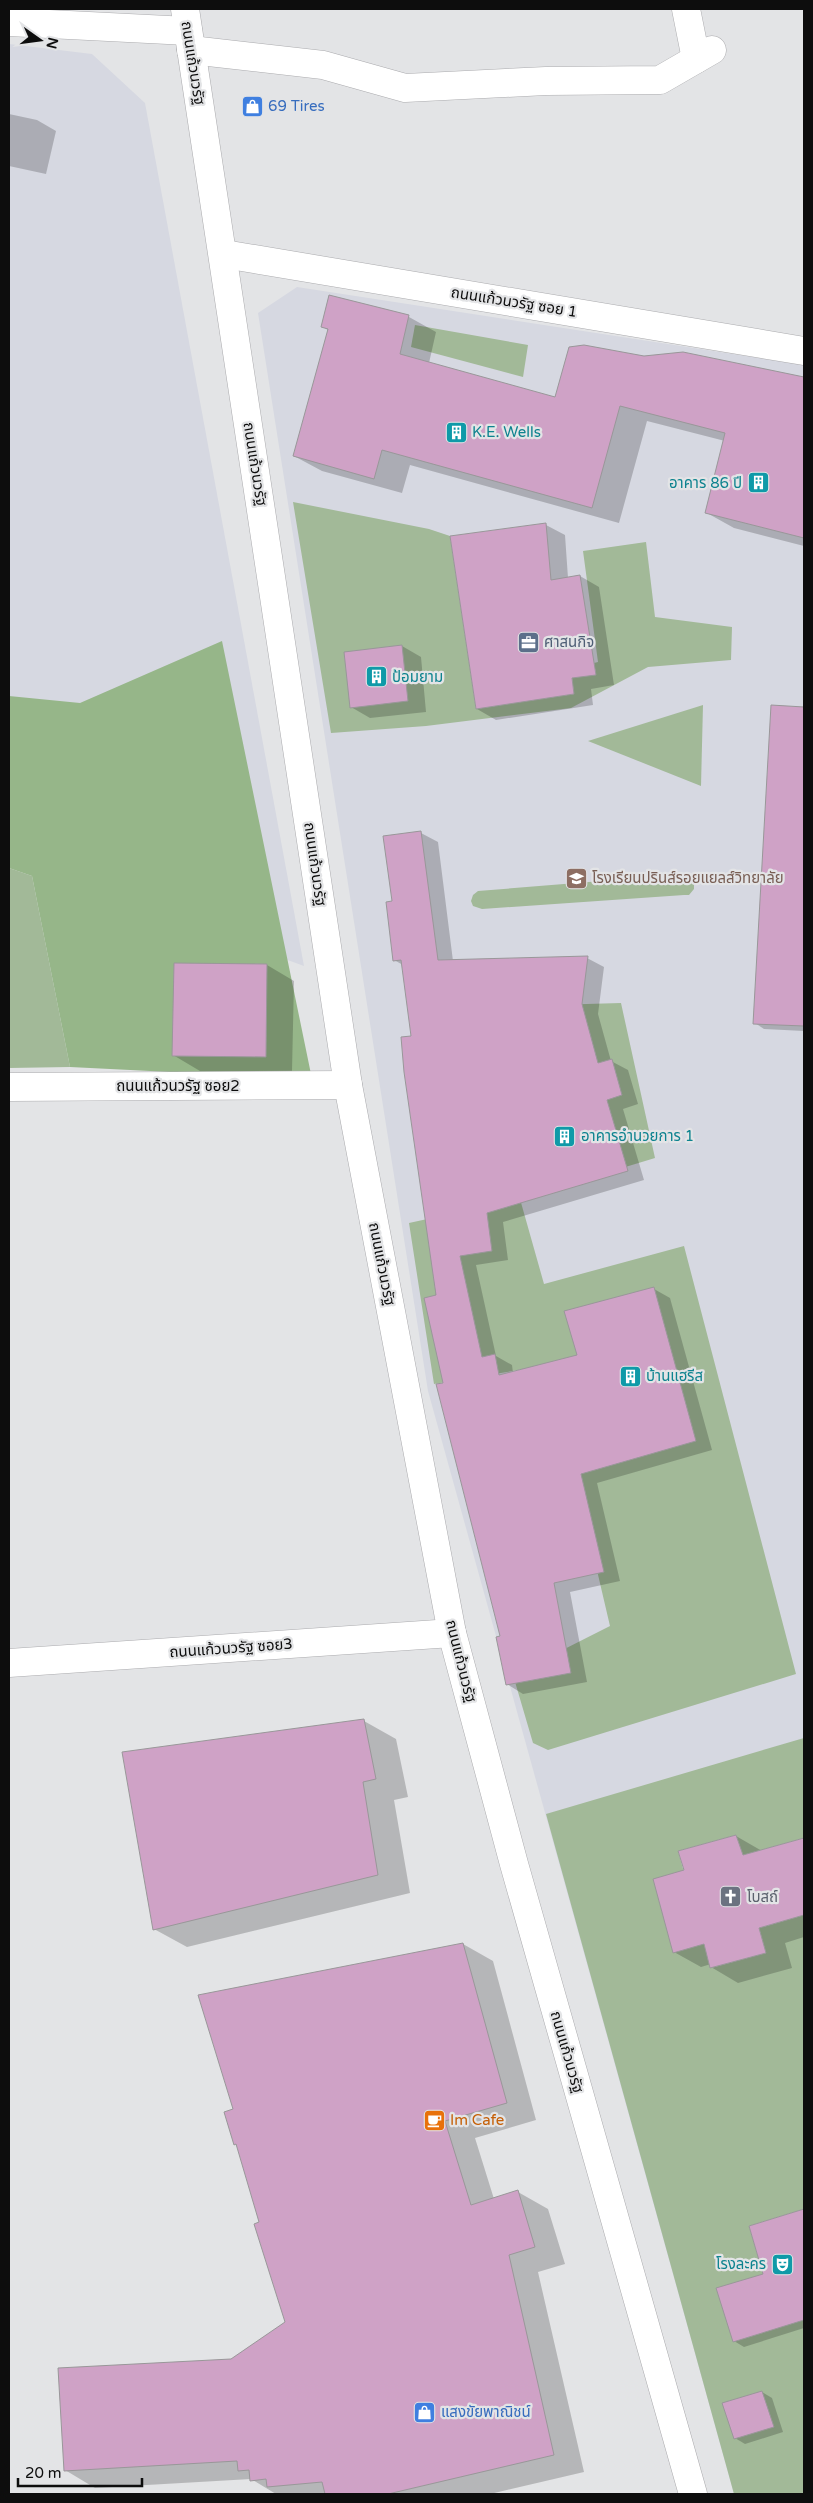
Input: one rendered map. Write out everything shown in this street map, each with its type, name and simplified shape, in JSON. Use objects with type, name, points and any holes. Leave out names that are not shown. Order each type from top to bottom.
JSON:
[{"type":"street","points":[[9,22],[188,30],[405,88],[546,80],[660,80],[704,55],[686,9]]},
{"type":"street","name":"ถนนแก้วนวรัฐ","points":[[188,30],[224,254],[348,1085],[452,1633],[514,1864],[693,2494]]},
{"type":"street","name":"ถนนแก้วนวรัฐ ซอย 1","points":[[224,254],[804,351]]},
{"type":"street","name":"ถนนแก้วนวรัฐ ซอย2","points":[[9,1087],[348,1085]]},
{"type":"street","name":"ถนนแก้วนวรัฐ ซอย3","points":[[9,1663],[452,1633]]},
{"type":"shaded area","points":[[9,44],[92,54],[145,103],[304,966],[9,859]]},
{"type":"shaded area","name":"โรงเรียนปรินส์รอยแยลส์วิทยาลัย","points":[[297,287],[804,365],[804,2494],[734,2494],[428,1391],[258,313]]},
{"type":"green space","points":[[415,325],[528,345],[523,377],[411,347]]},
{"type":"green space","points":[[293,502],[429,529],[450,536],[476,709],[574,694],[572,678],[596,674],[594,663],[598,662],[583,551],[646,542],[655,617],[732,627],[731,660],[648,667],[571,708],[426,726],[331,733]]},
{"type":"green space","points":[[222,641],[312,1079],[70,1067],[32,876],[9,868],[9,696],[80,703]]},
{"type":"green space","points":[[703,705],[701,786],[588,741]]},
{"type":"green space","points":[[9,868],[32,876],[70,1067],[9,1068]]},
{"type":"green space","points":[[688,874],[694,880],[694,889],[689,895],[482,909],[473,906],[471,901],[473,895],[478,891]]},
{"type":"green space","points":[[621,1003],[655,1158],[520,1199],[544,1284],[684,1246],[796,1674],[548,1750],[533,1743],[513,1675],[610,1626],[549,1365],[434,1384],[409,1223],[519,1199],[449,1008]]},
{"type":"green space","points":[[804,1738],[804,1838],[743,1855],[736,1835],[678,1851],[711,1968],[766,1953],[759,1928],[804,1915],[804,2209],[749,2226],[773,2307],[794,2301],[801,2321],[804,2320],[804,2494],[734,2494],[546,1814]]},
{"type":"building","points":[[329,295],[409,315],[400,354],[555,397],[569,347],[584,345],[644,356],[683,352],[804,377],[804,538],[705,513],[725,433],[620,406],[592,508],[382,450],[374,479],[293,456],[328,329],[321,327]]},
{"type":"building","name":"ศาสนกิจ","points":[[546,523],[551,580],[580,575],[596,675],[572,678],[574,694],[476,709],[450,536]]},
{"type":"building","name":"ป้อมยาม","points":[[402,645],[408,701],[350,708],[344,652]]},
{"type":"building","points":[[771,705],[804,707],[804,1026],[753,1024]]},
{"type":"building","points":[[421,831],[438,960],[588,956],[582,1004],[598,1063],[612,1059],[622,1095],[607,1100],[628,1171],[487,1213],[492,1251],[460,1256],[482,1357],[495,1354],[499,1375],[577,1355],[564,1311],[654,1287],[696,1441],[581,1474],[604,1572],[554,1583],[571,1673],[506,1685],[496,1637],[500,1636],[436,1384],[443,1383],[424,1298],[436,1295],[404,1072],[401,1037],[411,1036],[401,960],[393,961],[386,902],[392,901],[383,836]]},
{"type":"building","points":[[174,963],[267,964],[266,1057],[172,1056]]},
{"type":"building","points":[[364,1719],[376,1779],[363,1782],[378,1875],[153,1930],[122,1752]]},
{"type":"building","name":"โบสถ์","points":[[736,1835],[743,1855],[804,1838],[804,1915],[759,1928],[766,1953],[710,1968],[704,1944],[673,1953],[653,1879],[684,1870],[678,1851]]},
{"type":"building","points":[[463,1943],[507,2103],[445,2121],[471,2205],[518,2190],[535,2247],[509,2255],[554,2455],[388,2494],[325,2494],[322,2482],[267,2487],[266,2479],[250,2481],[249,2470],[238,2471],[237,2461],[64,2471],[58,2368],[231,2359],[285,2322],[254,2224],[259,2222],[236,2144],[234,2145],[224,2112],[233,2109],[198,1995]]},
{"type":"building","points":[[804,2209],[804,2320],[733,2342],[716,2288],[763,2274],[749,2226]]},
{"type":"building","points":[[762,2391],[774,2427],[734,2439],[722,2403]]},
{"type":"place","name":"69 Tires","points":[[252,106]]},
{"type":"place","name":"K.E. Wells","points":[[456,432]]},
{"type":"place","name":"อาคาร 86 ปี","points":[[758,483]]},
{"type":"place","name":"ศาสนกิจ","points":[[528,642]]},
{"type":"place","name":"ป้อมยาม","points":[[376,677]]},
{"type":"place","name":"โรงเรียนปรินส์รอยแยลส์วิทยาลัย","points":[[576,878]]},
{"type":"place","name":"อาคารอำนวยการ 1","points":[[565,1136]]},
{"type":"place","name":"บ้านแฮรีส","points":[[630,1376]]},
{"type":"place","name":"โบสถ์","points":[[731,1897]]},
{"type":"place","name":"Im Cafe","points":[[434,2120]]},
{"type":"place","name":"โรงละคร","points":[[782,2264]]},
{"type":"place","name":"แสงขัยพาณิชน์","points":[[425,2412]]}]
